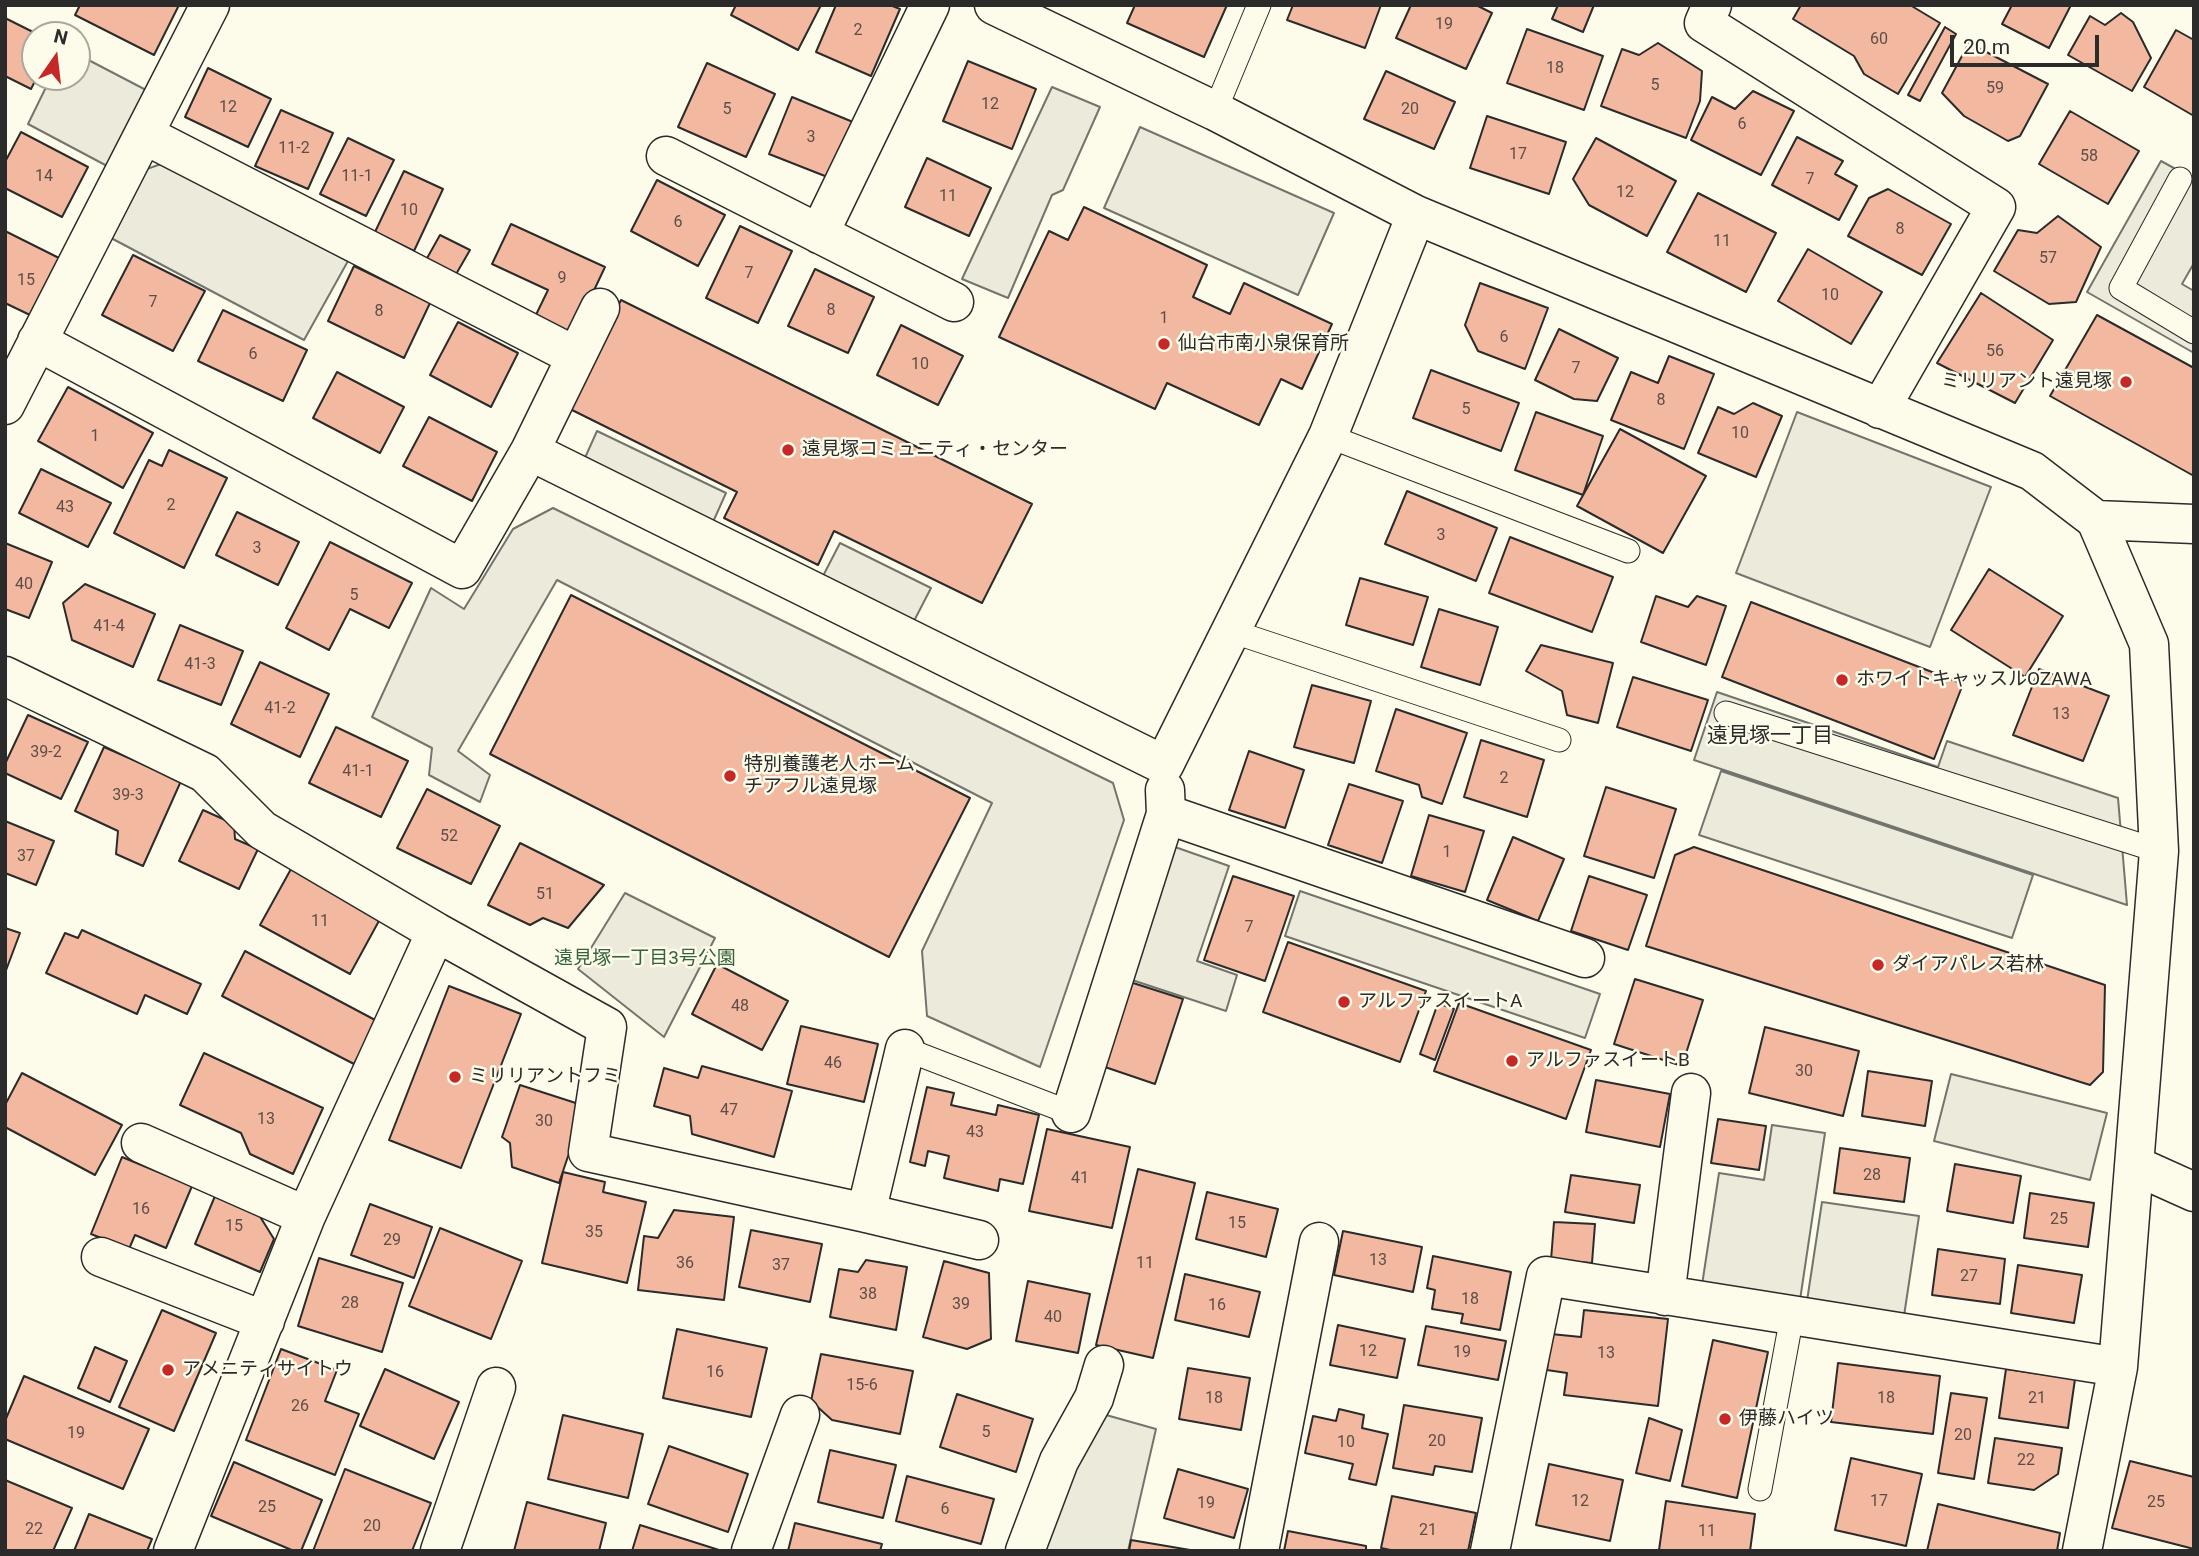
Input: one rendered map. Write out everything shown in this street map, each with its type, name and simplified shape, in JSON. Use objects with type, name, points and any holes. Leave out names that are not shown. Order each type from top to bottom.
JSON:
[{"type":"street","points":[[5,405],[210,5]]},
{"type":"street","points":[[820,234],[930,5]]},
{"type":"street","points":[[994,5],[1215,111],[1416,215],[2032,471],[2096,520],[2149,644],[2159,851],[2118,1367],[2082,1551]]},
{"type":"street","points":[[1712,5],[1704,23],[1996,207],[1880,409]]},
{"type":"street","points":[[145,135],[575,356]]},
{"type":"street","points":[[666,156],[954,302]]},
{"type":"street","points":[[1071,1113],[1166,814],[1164,765],[1328,436],[1416,215]]},
{"type":"street","points":[[37,341],[461,569],[530,451],[600,308]]},
{"type":"street","points":[[530,451],[1164,765]]},
{"type":"street","points":[[2096,520],[2194,524]]},
{"type":"street","points":[[5,676],[205,773],[262,830],[436,932],[607,1027],[588,1152],[979,1240]]},
{"type":"street","points":[[1166,814],[1585,958]]},
{"type":"street","points":[[173,1551],[306,1216],[436,932]]},
{"type":"street","points":[[866,1213],[905,1049]]},
{"type":"street","points":[[1665,1296],[1691,1093]]},
{"type":"street","points":[[141,1143],[306,1216]]},
{"type":"street","points":[[2134,1165],[2194,1192]]},
{"type":"street","points":[[1259,1551],[1319,1242]]},
{"type":"street","points":[[101,1257],[265,1321]]},
{"type":"street","points":[[1490,1551],[1546,1276],[2118,1367]]},
{"type":"street","points":[[1024,1551],[1059,1461],[1094,1398],[1104,1365]]},
{"type":"street","points":[[440,1551],[496,1387]]},
{"type":"street","points":[[751,1551],[800,1415]]},
{"type":"lane","points":[[1215,111],[1259,5]]},
{"type":"lane","points":[[2180,179],[2121,288],[2194,332]]},
{"type":"lane","points":[[1328,436],[1628,551]]},
{"type":"lane","points":[[1231,631],[1559,740]]},
{"type":"lane","points":[[1726,713],[2159,851]]},
{"type":"lane","points":[[905,1049],[1071,1113]]},
{"type":"lane","points":[[1760,1489],[1792,1316]]},
{"type":"green space","points":[[1052,87],[1100,107],[1063,190],[1052,195],[1008,298],[962,279]]},
{"type":"green space","name":"遠見塚一丁目3号公園","points":[[625,893],[715,938],[664,1037],[578,969]]},
{"type":"shaded area","points":[[91,61],[146,90],[109,167],[28,124],[44,91],[91,91]]},
{"type":"shaded area","points":[[1140,127],[1334,213],[1298,295],[1104,208]]},
{"type":"shaded area","points":[[2161,161],[2194,179],[2194,263],[2182,284],[2194,291],[2194,353],[2087,292]]},
{"type":"shaded area","points":[[161,164],[348,261],[304,340],[111,238],[144,170]]},
{"type":"shaded area","points":[[1797,412],[1991,487],[1930,647],[1736,573]]},
{"type":"shaded area","points":[[597,431],[726,493],[713,522],[584,460]]},
{"type":"shaded area","points":[[553,508],[1113,783],[1124,820],[1040,1067],[927,1016],[922,951],[992,803],[557,580],[458,751],[490,775],[480,802],[429,775],[432,748],[372,717],[431,588],[464,609],[513,529]]},
{"type":"shaded area","points":[[840,543],[931,588],[914,621],[823,576]]},
{"type":"shaded area","points":[[1717,692],[1938,767],[1947,741],[2118,798],[2127,905],[1694,760]]},
{"type":"shaded area","points":[[1721,771],[2033,875],[2012,938],[1699,835]]},
{"type":"shaded area","points":[[1175,847],[1229,866],[1197,961],[1237,975],[1226,1011],[1132,980]]},
{"type":"shaded area","points":[[1300,891],[1600,994],[1585,1038],[1285,936]]},
{"type":"shaded area","points":[[1951,1074],[2107,1113],[2090,1180],[1934,1141]]},
{"type":"shaded area","points":[[1772,1125],[1825,1133],[1800,1300],[1702,1285],[1719,1173],[1764,1180]]},
{"type":"shaded area","points":[[1822,1202],[1919,1216],[1904,1316],[1807,1301]]},
{"type":"shaded area","points":[[1099,1413],[1156,1429],[1128,1551],[1035,1551]]},
{"type":"building","points":[[80,5],[179,5],[154,55],[75,15]]},
{"type":"building","points":[[736,5],[821,5],[798,50],[731,15]]},
{"type":"building","points":[[836,5],[890,5],[900,9],[871,76],[816,52]]},
{"type":"building","points":[[1135,5],[1227,5],[1204,57],[1127,23]]},
{"type":"building","points":[[1293,5],[1381,5],[1365,48],[1287,20]]},
{"type":"building","points":[[1411,5],[1476,5],[1492,13],[1466,69],[1396,38]]},
{"type":"building","points":[[1558,5],[1594,5],[1583,32],[1552,19]]},
{"type":"building","points":[[1801,5],[1910,5],[1940,23],[1898,94],[1864,74],[1854,56],[1793,19]]},
{"type":"building","points":[[2012,5],[2071,5],[2049,48],[2002,24]]},
{"type":"building","points":[[2121,13],[2133,22],[2151,58],[2132,91],[2068,55],[2090,16],[2105,25]]},
{"type":"building","points":[[5,18],[21,26],[21,84],[5,76]]},
{"type":"building","points":[[1945,27],[1956,34],[1920,101],[1908,95]]},
{"type":"building","points":[[1527,29],[1603,56],[1584,110],[1507,83]]},
{"type":"building","points":[[2176,30],[2194,40],[2194,116],[2144,87]]},
{"type":"building","points":[[1658,43],[1702,71],[1700,101],[1686,138],[1601,106],[1622,49],[1639,55]]},
{"type":"building","points":[[1969,43],[2048,84],[2020,136],[2008,141],[1964,116],[1942,93]]},
{"type":"building","points":[[968,61],[1036,89],[1012,149],[943,121]]},
{"type":"building","points":[[707,63],[775,94],[746,157],[678,127]]},
{"type":"building","points":[[208,68],[271,99],[248,147],[185,117]]},
{"type":"building","points":[[1386,71],[1455,102],[1434,149],[1364,119]]},
{"type":"building","points":[[1753,91],[1794,111],[1761,175],[1691,140],[1712,97],[1735,109]]},
{"type":"building","points":[[792,97],[853,122],[830,178],[769,154]]},
{"type":"building","points":[[281,110],[333,133],[308,189],[255,166]]},
{"type":"building","points":[[2070,111],[2139,151],[2108,204],[2039,164]]},
{"type":"building","points":[[1487,116],[1566,142],[1549,194],[1470,168]]},
{"type":"building","points":[[21,132],[88,167],[62,217],[5,188],[5,162]]},
{"type":"building","points":[[1797,137],[1843,161],[1835,174],[1857,186],[1839,220],[1772,185]]},
{"type":"building","points":[[348,138],[394,160],[366,216],[320,194]]},
{"type":"building","points":[[1596,138],[1676,181],[1647,236],[1589,205],[1573,179]]},
{"type":"building","points":[[927,158],[991,188],[969,236],[905,207]]},
{"type":"building","points":[[404,171],[443,189],[414,251],[375,232]]},
{"type":"building","points":[[657,180],[725,215],[698,266],[631,231]]},
{"type":"building","points":[[1888,189],[1951,224],[1922,275],[1848,236],[1869,198]]},
{"type":"building","points":[[1698,193],[1776,233],[1746,292],[1667,252]]},
{"type":"building","points":[[1084,207],[1207,265],[1193,297],[1230,314],[1244,283],[1332,324],[1302,389],[1281,379],[1259,425],[1167,383],[1155,409],[999,337],[1049,231],[1068,240]]},
{"type":"building","points":[[2058,216],[2101,247],[2076,302],[2049,304],[1994,271],[2018,230],[2037,233]]},
{"type":"building","points":[[511,224],[605,267],[571,339],[533,321],[548,290],[492,264]]},
{"type":"building","points":[[740,226],[792,251],[758,323],[706,298]]},
{"type":"building","points":[[5,231],[59,258],[30,315],[5,303]]},
{"type":"building","points":[[440,235],[470,250],[455,276],[426,260]]},
{"type":"building","points":[[1808,249],[1882,292],[1851,344],[1778,301]]},
{"type":"building","points":[[133,255],[205,291],[173,351],[102,315]]},
{"type":"building","points":[[354,266],[430,303],[404,358],[328,321]]},
{"type":"building","points":[[815,269],[874,297],[848,353],[788,326]]},
{"type":"building","points":[[1480,283],[1548,308],[1525,369],[1478,351],[1465,325]]},
{"type":"building","points":[[1981,293],[2053,340],[2015,403],[1937,363]]},
{"type":"building","name":"遠見塚コミュニティ・センター","points":[[621,300],[1032,504],[982,603],[834,531],[818,565],[724,518],[737,492],[568,408]]},
{"type":"building","points":[[223,310],[307,350],[283,401],[198,361]]},
{"type":"building","name":"ミリリアント遠見塚","points":[[2097,315],[2194,368],[2194,476],[2050,396]]},
{"type":"building","points":[[458,322],[518,353],[491,407],[430,375]]},
{"type":"building","points":[[901,325],[963,356],[938,405],[877,375]]},
{"type":"building","points":[[1559,329],[1618,358],[1597,401],[1574,399],[1535,380]]},
{"type":"building","points":[[1669,356],[1714,374],[1684,449],[1611,420],[1631,372],[1658,383]]},
{"type":"building","points":[[1431,370],[1519,403],[1501,451],[1413,418]]},
{"type":"building","points":[[337,372],[404,407],[380,453],[313,418]]},
{"type":"building","points":[[68,387],[153,433],[123,488],[38,441]]},
{"type":"building","points":[[1753,403],[1782,416],[1756,477],[1698,453],[1718,407],[1734,414]]},
{"type":"building","points":[[1536,412],[1603,436],[1583,495],[1515,470]]},
{"type":"building","points":[[429,417],[497,452],[472,501],[403,466]]},
{"type":"building","points":[[1620,429],[1706,476],[1663,553],[1577,506]]},
{"type":"building","points":[[169,450],[227,478],[184,568],[114,533],[149,460],[162,466]]},
{"type":"building","points":[[41,469],[111,503],[88,547],[19,513]]},
{"type":"building","points":[[1407,491],[1497,528],[1476,581],[1385,544]]},
{"type":"building","points":[[237,512],[299,542],[278,585],[216,555]]},
{"type":"building","points":[[1510,537],[1613,577],[1592,632],[1489,593]]},
{"type":"building","points":[[330,542],[412,583],[389,628],[350,609],[329,650],[286,628]]},
{"type":"building","points":[[5,543],[52,562],[29,618],[5,609]]},
{"type":"building","points":[[1989,569],[2063,616],[2025,677],[1951,630]]},
{"type":"building","points":[[1360,578],[1428,597],[1413,645],[1346,625]]},
{"type":"building","points":[[85,584],[155,614],[133,667],[72,640],[63,603]]},
{"type":"building","name":"特別養護老人ホーム チアフル遠見塚","points":[[571,595],[970,798],[889,957],[490,754]]},
{"type":"building","points":[[1656,596],[1688,607],[1697,596],[1726,606],[1706,665],[1641,642]]},
{"type":"building","name":"ホワイトキャッスルOZAWA","points":[[1751,602],[1963,684],[1934,759],[1722,677]]},
{"type":"building","points":[[1439,609],[1498,627],[1480,685],[1421,667]]},
{"type":"building","points":[[180,625],[243,651],[221,705],[158,680]]},
{"type":"building","points":[[1541,645],[1613,663],[1598,723],[1567,715],[1562,691],[1526,671]]},
{"type":"building","points":[[260,662],[329,694],[300,757],[231,724]]},
{"type":"building","points":[[2039,669],[2109,696],[2083,761],[2013,735]]},
{"type":"building","points":[[1633,677],[1708,700],[1691,751],[1617,727]]},
{"type":"building","points":[[1312,685],[1371,701],[1354,763],[1294,747]]},
{"type":"building","points":[[1396,709],[1467,733],[1442,804],[1422,797],[1419,785],[1376,771]]},
{"type":"building","points":[[28,715],[88,742],[61,799],[5,773],[5,764]]},
{"type":"building","points":[[336,727],[408,761],[381,817],[309,783]]},
{"type":"building","points":[[1481,740],[1544,760],[1527,817],[1464,797]]},
{"type":"building","points":[[104,747],[181,781],[143,866],[116,854],[118,831],[75,811]]},
{"type":"building","points":[[1249,751],[1304,770],[1285,828],[1229,810]]},
{"type":"building","points":[[1349,784],[1403,801],[1382,863],[1328,845]]},
{"type":"building","points":[[1606,787],[1676,809],[1654,878],[1584,856]]},
{"type":"building","points":[[427,789],[500,826],[471,884],[397,848]]},
{"type":"building","points":[[203,810],[234,824],[235,839],[258,849],[239,889],[179,861]]},
{"type":"building","points":[[1429,815],[1484,831],[1465,892],[1411,876]]},
{"type":"building","points":[[5,821],[54,841],[36,885],[5,873]]},
{"type":"building","points":[[1513,837],[1564,859],[1538,921],[1487,900]]},
{"type":"building","points":[[520,843],[604,885],[568,928],[543,918],[530,925],[488,905]]},
{"type":"building","name":"ダイアパレス若林","points":[[1694,847],[2105,985],[2103,1072],[2090,1085],[1646,946],[1675,855]]},
{"type":"building","points":[[291,869],[380,919],[350,974],[260,925]]},
{"type":"building","points":[[1233,876],[1294,896],[1265,981],[1204,960]]},
{"type":"building","points":[[1589,876],[1647,895],[1628,950],[1571,931]]},
{"type":"building","points":[[5,928],[20,933],[5,973]]},
{"type":"building","points":[[82,930],[201,984],[187,1014],[145,995],[137,1014],[46,973],[65,933],[78,938]]},
{"type":"building","name":"アルファスイートA","points":[[1288,942],[1426,991],[1400,1062],[1263,1012]]},
{"type":"building","points":[[245,951],[377,1021],[354,1064],[222,996]]},
{"type":"building","points":[[717,964],[788,1001],[762,1050],[692,1014]]},
{"type":"building","points":[[1635,979],[1703,1000],[1682,1066],[1614,1044]]},
{"type":"building","points":[[1130,982],[1183,999],[1155,1084],[1102,1066]]},
{"type":"building","name":"ミリリアントフミ","points":[[449,986],[521,1014],[461,1168],[389,1140]]},
{"type":"building","points":[[1438,1003],[1454,1009],[1435,1060],[1420,1054]]},
{"type":"building","name":"アルファスイートB","points":[[1459,1003],[1591,1050],[1566,1119],[1434,1071]]},
{"type":"building","points":[[801,1026],[878,1044],[864,1102],[787,1084]]},
{"type":"building","points":[[1765,1027],[1859,1051],[1843,1116],[1749,1093]]},
{"type":"building","points":[[204,1053],[323,1108],[293,1174],[250,1154],[241,1133],[180,1105]]},
{"type":"building","points":[[702,1066],[792,1091],[774,1157],[692,1134],[690,1116],[654,1106],[664,1068],[698,1078]]},
{"type":"building","points":[[1868,1071],[1932,1081],[1925,1126],[1862,1116]]},
{"type":"building","points":[[22,1073],[122,1125],[95,1175],[5,1127],[5,1105]]},
{"type":"building","points":[[1596,1080],[1670,1094],[1660,1147],[1586,1132]]},
{"type":"building","points":[[520,1085],[585,1106],[559,1183],[512,1167],[510,1143],[502,1137]]},
{"type":"building","points":[[927,1087],[954,1093],[951,1105],[996,1115],[998,1105],[1039,1115],[1023,1184],[1000,1179],[998,1191],[944,1178],[949,1156],[928,1151],[925,1166],[910,1162]]},
{"type":"building","points":[[1718,1119],[1766,1126],[1759,1170],[1711,1163]]},
{"type":"building","points":[[1047,1129],[1130,1147],[1112,1228],[1029,1211]]},
{"type":"building","points":[[1840,1148],[1910,1158],[1904,1202],[1834,1193]]},
{"type":"building","points":[[122,1157],[192,1186],[166,1248],[135,1235],[129,1249],[91,1234]]},
{"type":"building","points":[[1955,1164],[2021,1176],[2013,1223],[1947,1211]]},
{"type":"building","points":[[1138,1169],[1195,1183],[1153,1358],[1096,1345]]},
{"type":"building","points":[[563,1172],[605,1182],[603,1192],[646,1202],[627,1283],[542,1263]]},
{"type":"building","points":[[1571,1175],[1640,1185],[1634,1223],[1565,1212]]},
{"type":"building","points":[[1207,1192],[1278,1209],[1266,1257],[1196,1239]]},
{"type":"building","points":[[2030,1193],[2094,1203],[2088,1247],[2024,1238]]},
{"type":"building","points":[[215,1196],[259,1215],[274,1239],[260,1272],[195,1244]]},
{"type":"building","points":[[370,1204],[432,1227],[414,1278],[351,1255]]},
{"type":"building","points":[[674,1210],[734,1217],[724,1300],[638,1290],[644,1236],[658,1238]]},
{"type":"building","points":[[1554,1222],[1595,1224],[1592,1263],[1551,1260]]},
{"type":"building","points":[[440,1228],[522,1261],[491,1339],[409,1306]]},
{"type":"building","points":[[751,1230],[822,1244],[810,1302],[739,1287]]},
{"type":"building","points":[[1343,1231],[1422,1247],[1413,1292],[1334,1275]]},
{"type":"building","points":[[1938,1249],[2005,1259],[2000,1304],[1932,1295]]},
{"type":"building","points":[[1433,1256],[1511,1272],[1500,1330],[1461,1323],[1463,1314],[1432,1309],[1435,1290],[1427,1288]]},
{"type":"building","points":[[319,1258],[403,1283],[382,1352],[298,1326]]},
{"type":"building","points":[[866,1260],[907,1267],[896,1330],[830,1317],[839,1269],[858,1272]]},
{"type":"building","points":[[944,1261],[989,1273],[991,1339],[967,1349],[923,1337]]},
{"type":"building","points":[[2018,1265],[2082,1275],[2074,1323],[2011,1313]]},
{"type":"building","points":[[1185,1274],[1260,1292],[1249,1337],[1175,1320]]},
{"type":"building","points":[[1028,1281],[1090,1294],[1078,1353],[1016,1341]]},
{"type":"building","name":"アメニティサイトウ","points":[[162,1310],[216,1333],[174,1431],[119,1407]]},
{"type":"building","points":[[1584,1310],[1668,1319],[1658,1406],[1564,1395],[1567,1373],[1547,1370],[1551,1334],[1581,1337]]},
{"type":"building","points":[[1338,1325],[1405,1339],[1397,1378],[1330,1365]]},
{"type":"building","points":[[1426,1326],[1506,1341],[1498,1380],[1418,1365]]},
{"type":"building","points":[[677,1329],[767,1348],[751,1417],[663,1398]]},
{"type":"building","name":"伊藤ハイツ","points":[[1713,1340],[1768,1352],[1737,1498],[1682,1486]]},
{"type":"building","points":[[95,1347],[127,1361],[110,1402],[78,1388]]},
{"type":"building","points":[[281,1349],[337,1370],[325,1401],[359,1414],[335,1475],[246,1440]]},
{"type":"building","points":[[821,1354],[913,1371],[900,1434],[832,1420],[811,1401]]},
{"type":"building","points":[[1838,1363],[1940,1376],[1933,1434],[1831,1422]]},
{"type":"building","points":[[1188,1368],[1250,1378],[1241,1430],[1179,1419]]},
{"type":"building","points":[[385,1369],[459,1402],[434,1459],[360,1426]]},
{"type":"building","points":[[2006,1369],[2075,1379],[2068,1428],[1999,1418]]},
{"type":"building","points":[[24,1376],[149,1429],[123,1489],[5,1439],[5,1421]]},
{"type":"building","points":[[1951,1393],[1987,1398],[1974,1479],[1938,1473]]},
{"type":"building","points":[[957,1394],[1033,1419],[1016,1472],[940,1447]]},
{"type":"building","points":[[1404,1405],[1482,1418],[1472,1472],[1435,1466],[1433,1475],[1393,1468]]},
{"type":"building","points":[[1339,1409],[1364,1415],[1362,1428],[1388,1434],[1376,1485],[1349,1479],[1353,1464],[1305,1453],[1313,1416],[1336,1421]]},
{"type":"building","points":[[563,1415],[643,1434],[628,1498],[548,1479]]},
{"type":"building","points":[[1649,1418],[1682,1430],[1670,1481],[1636,1473]]},
{"type":"building","points":[[1995,1438],[2062,1448],[2058,1474],[2034,1490],[1988,1483]]},
{"type":"building","points":[[669,1446],[748,1474],[728,1532],[648,1504]]},
{"type":"building","points":[[830,1450],[896,1465],[883,1518],[818,1502]]},
{"type":"building","points":[[1851,1458],[1922,1474],[1906,1546],[1835,1530]]},
{"type":"building","points":[[2130,1461],[2194,1477],[2194,1549],[2112,1528]]},
{"type":"building","points":[[234,1462],[322,1500],[301,1551],[294,1551],[211,1516]]},
{"type":"building","points":[[1549,1464],[1623,1480],[1610,1541],[1536,1525]]},
{"type":"building","points":[[345,1469],[431,1503],[412,1551],[313,1551]]},
{"type":"building","points":[[1178,1469],[1248,1489],[1234,1538],[1164,1518]]},
{"type":"building","points":[[907,1476],[994,1499],[981,1544],[896,1521]]},
{"type":"building","points":[[5,1480],[72,1508],[53,1551],[5,1551]]},
{"type":"building","points":[[1392,1496],[1476,1513],[1468,1551],[1395,1551],[1381,1548]]},
{"type":"building","points":[[1666,1501],[1755,1514],[1750,1551],[1659,1550]]},
{"type":"building","points":[[527,1502],[606,1523],[599,1551],[514,1551]]},
{"type":"building","points":[[1938,1504],[2060,1533],[2057,1551],[1927,1551]]},
{"type":"building","points":[[89,1514],[152,1539],[147,1551],[74,1551]]},
{"type":"building","points":[[795,1523],[882,1544],[880,1551],[788,1551]]},
{"type":"building","points":[[640,1525],[719,1550],[719,1551],[632,1551]]},
{"type":"building","points":[[1288,1531],[1366,1546],[1366,1551],[1284,1551]]},
{"type":"building","points":[[1131,1540],[1196,1551],[1129,1551]]},
{"type":"place","name":"仙台市南小泉保育所","points":[[1164,344]]},
{"type":"place","name":"ミリリアント遠見塚","points":[[2126,382]]},
{"type":"place","name":"遠見塚コミュニティ・センター","points":[[788,450]]},
{"type":"place","name":"ホワイトキャッスルOZAWA","points":[[1842,680]]},
{"type":"place","name":"特別養護老人ホーム チアフル遠見塚","points":[[730,776]]},
{"type":"place","name":"ダイアパレス若林","points":[[1878,965]]},
{"type":"place","name":"アルファスイートA","points":[[1344,1002]]},
{"type":"place","name":"アルファスイートB","points":[[1512,1061]]},
{"type":"place","name":"ミリリアントフミ","points":[[455,1077]]},
{"type":"place","name":"アメニティサイトウ","points":[[168,1370]]},
{"type":"place","name":"伊藤ハイツ","points":[[1725,1419]]},
{"type":"district","name":"遠見塚一丁目","points":[[1770,737]]}]
